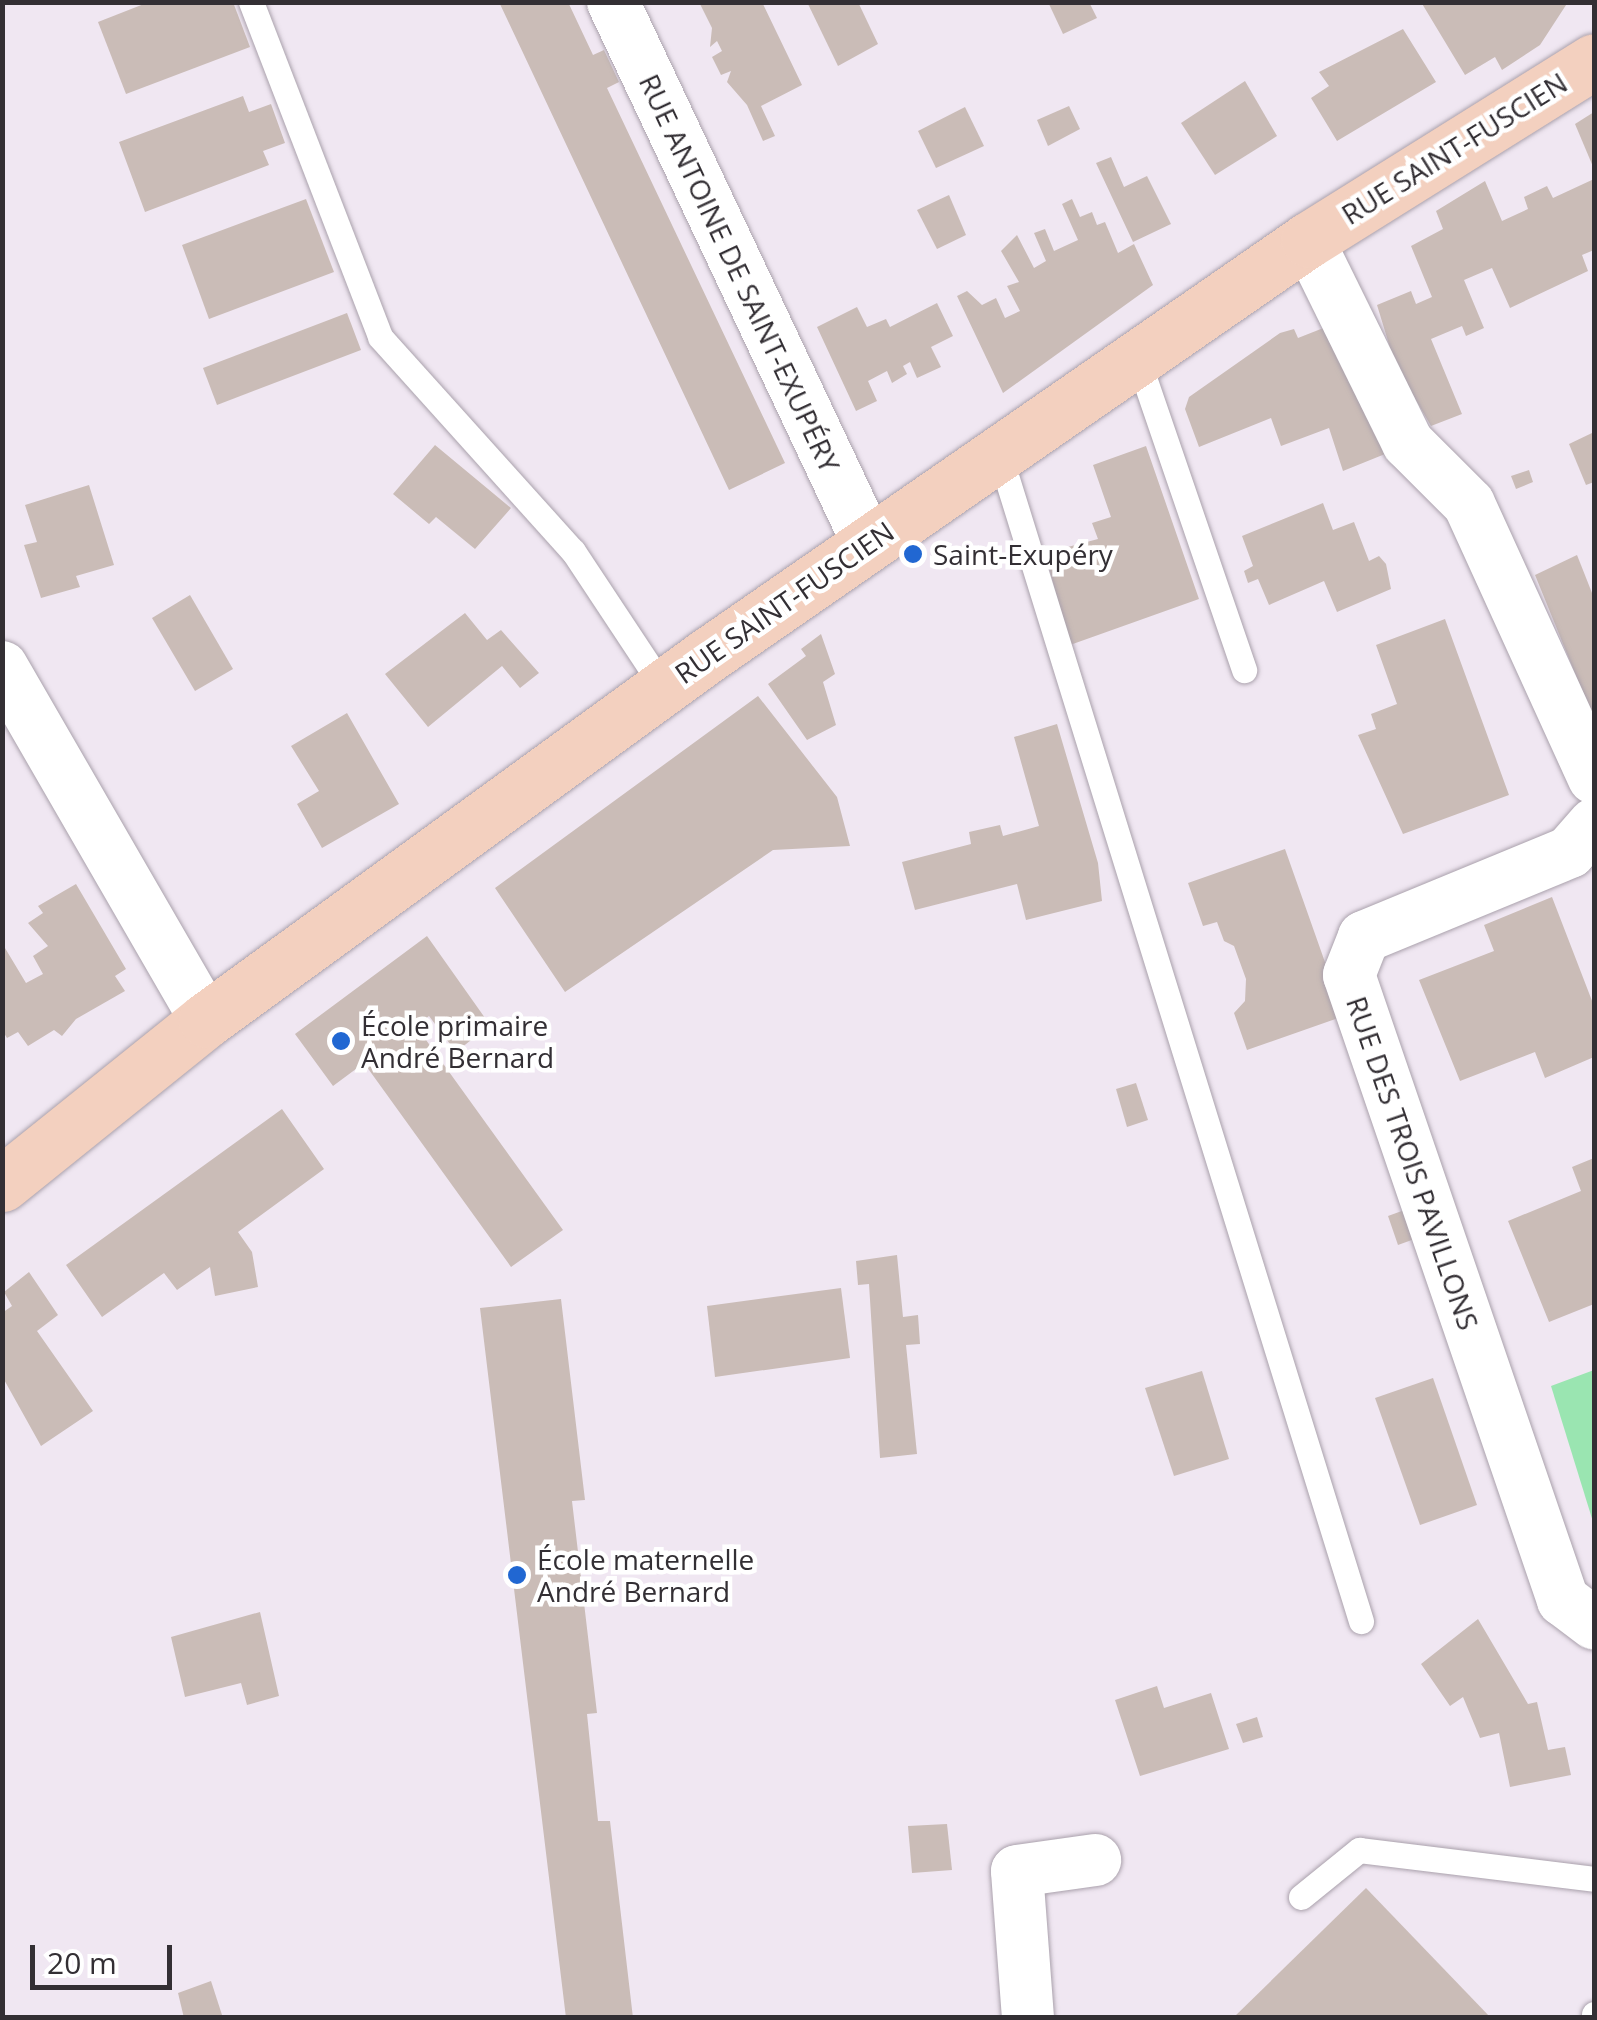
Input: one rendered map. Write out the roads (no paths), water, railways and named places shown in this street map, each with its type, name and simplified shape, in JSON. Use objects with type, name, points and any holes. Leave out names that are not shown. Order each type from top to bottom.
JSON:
[{"type":"main road","name":"RUE SAINT-FUSCIEN","points":[[2,1184],[206,1020],[663,687],[1308,240],[1594,61]]},
{"type":"street","name":"RUE ANTOINE DE SAINT-EXUPÉRY","points":[[613,2],[868,543]]},
{"type":"street","points":[[1308,240],[1408,443],[1469,504],[1594,778]]},
{"type":"street","points":[[2,667],[206,1020]]},
{"type":"street","name":"RUE DES TROIS PAVILLONS","points":[[1594,824],[1570,852],[1364,938],[1348,975],[1564,1600],[1594,1623]]},
{"type":"street","points":[[1028,2018],[1017,1871],[1095,1860]]},
{"type":"lane","points":[[251,2],[380,337],[573,551],[663,687]]},
{"type":"lane","points":[[1137,358],[1244,670]]},
{"type":"lane","points":[[999,453],[1361,1621]]},
{"type":"lane","points":[[1301,1897],[1359,1850],[1594,1879]]},
{"type":"place","name":"Saint-Exupéry","points":[[913,554]]},
{"type":"place","name":"École primaire André Bernard","points":[[341,1041]]},
{"type":"place","name":"École maternelle André Bernard","points":[[517,1575]]}]
